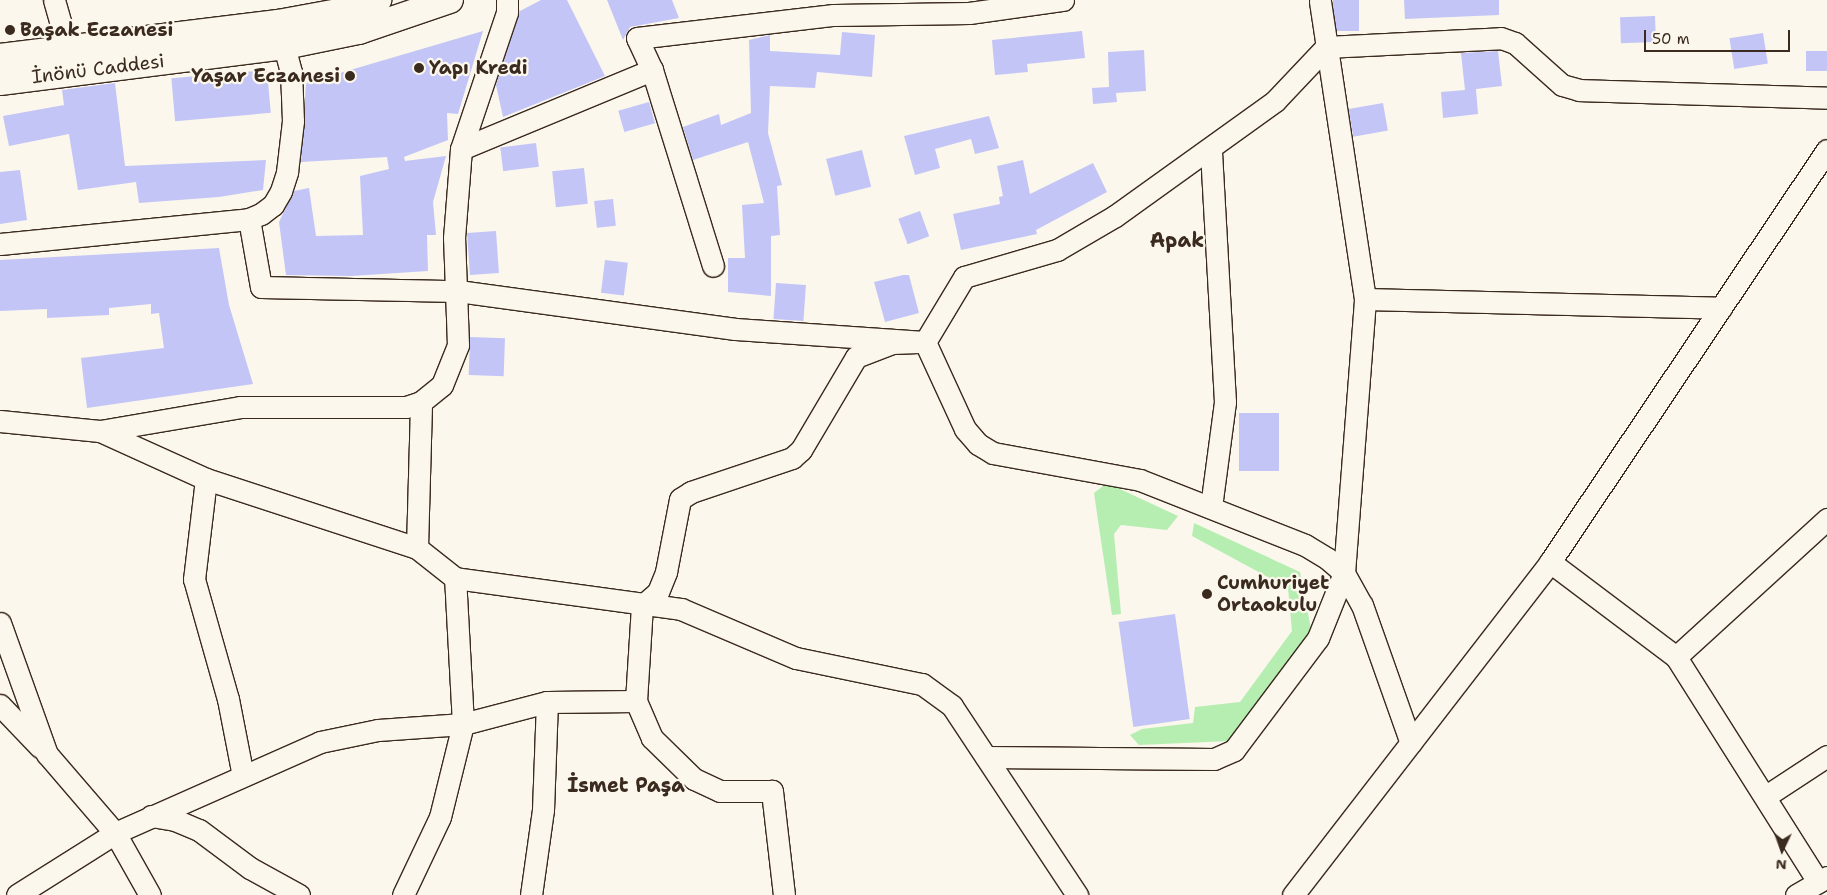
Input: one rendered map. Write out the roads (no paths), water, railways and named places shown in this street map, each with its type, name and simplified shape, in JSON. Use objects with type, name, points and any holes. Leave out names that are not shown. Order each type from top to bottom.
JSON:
[{"type":"main road","points":[[281,35],[378,0]]},
{"type":"main road","points":[[281,35],[360,31],[450,0]]},
{"type":"main road","name":"İnönü Caddesi","points":[[0,58],[68,49],[281,35]]},
{"type":"main road","name":"İnönü Caddesi","points":[[0,82],[281,35]]},
{"type":"street","points":[[54,0],[68,49]]},
{"type":"street","points":[[0,421],[100,431],[240,408],[379,410],[406,407],[421,402],[442,384],[453,364],[459,325],[454,238],[461,149],[507,12],[507,0]]},
{"type":"street","points":[[712,266],[652,70],[637,38],[834,15],[969,13],[1063,0]]},
{"type":"street","points":[[986,757],[1214,759],[1234,750],[1318,638],[1344,573],[1365,299],[1320,0]]},
{"type":"street","points":[[0,244],[249,219],[272,205],[287,172],[294,101],[281,35]]},
{"type":"street","points":[[924,342],[964,277],[1057,250],[1115,216],[1275,101],[1326,47],[1501,38],[1515,43],[1562,85],[1578,90],[1827,98]]},
{"type":"street","points":[[461,149],[652,70]]},
{"type":"street","points":[[1211,148],[1225,402],[1211,507]]},
{"type":"street","points":[[1293,895],[1550,562],[1827,150]]},
{"type":"street","points":[[249,219],[261,287],[458,291],[558,302],[735,329],[924,342]]},
{"type":"street","points":[[1365,299],[1722,308]]},
{"type":"street","points":[[924,342],[965,429],[978,444],[993,453],[1140,480],[1305,545],[1328,559],[1344,573],[1362,605],[1411,743]]},
{"type":"street","points":[[784,895],[772,791],[720,791],[694,779],[652,738],[636,701],[642,606],[658,592],[666,572],[680,499],[691,492],[792,458],[801,450],[856,357],[892,343],[924,342]]},
{"type":"street","points":[[417,548],[421,402]]},
{"type":"street","points":[[100,431],[206,479],[417,548],[455,578],[642,606],[681,609],[700,615],[768,647],[823,665],[922,684],[952,706],[1077,895]]},
{"type":"street","points":[[206,479],[194,579],[228,700],[243,776]]},
{"type":"street","points":[[1676,657],[1827,519]]},
{"type":"street","points":[[1550,562],[1676,657],[1822,880],[1796,895]]},
{"type":"street","points":[[403,895],[440,817],[463,724],[455,578]]},
{"type":"street","points":[[0,623],[47,754]]},
{"type":"street","points":[[17,895],[115,833],[320,742],[345,735],[463,724],[548,702],[636,701]]},
{"type":"street","points":[[531,895],[543,810],[548,702]]},
{"type":"street","points":[[0,705],[47,754],[115,833],[150,895]]},
{"type":"street","points":[[1766,796],[1827,756]]},
{"type":"street","points":[[151,816],[175,820],[199,830],[250,868],[297,895]]},
{"type":"place","name":"Başak Eczanesi","points":[[10,30]]},
{"type":"place","name":"Yapı Kredi","points":[[419,68]]},
{"type":"place","name":"Yaşar Eczanesi","points":[[350,76]]},
{"type":"place","name":"Cumhuriyet Ortaokulu","points":[[1207,594]]},
{"type":"district","name":"Apak","points":[[1177,240]]},
{"type":"district","name":"İsmet Paşa","points":[[626,785]]}]
